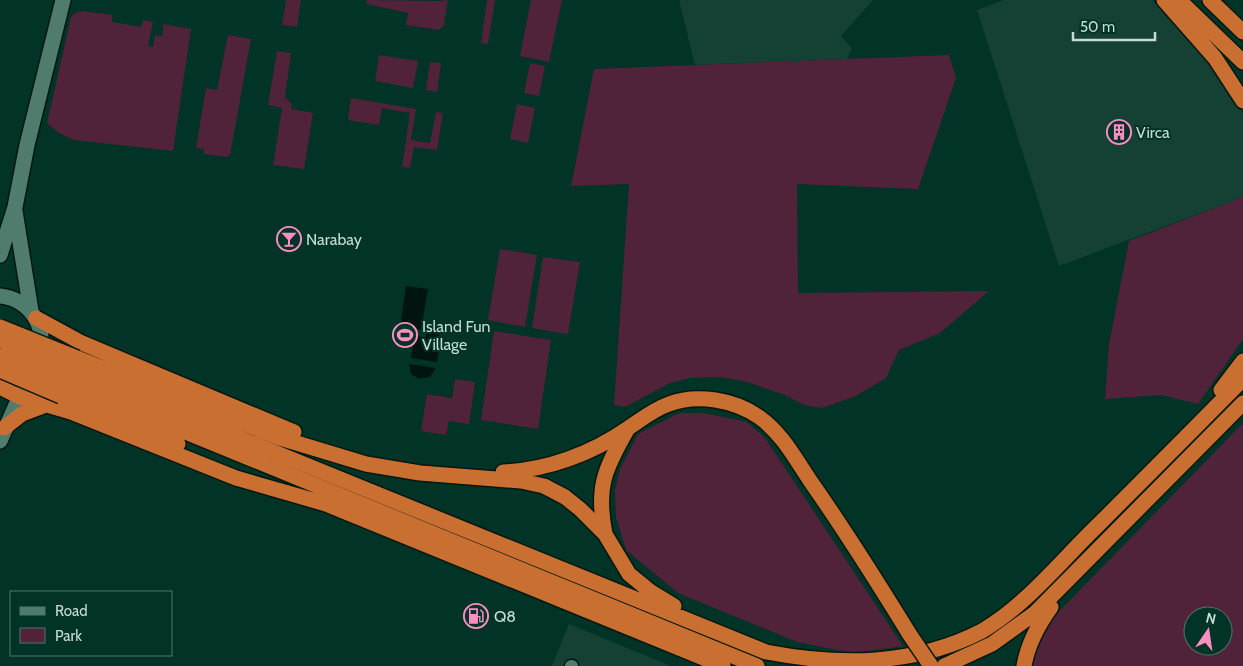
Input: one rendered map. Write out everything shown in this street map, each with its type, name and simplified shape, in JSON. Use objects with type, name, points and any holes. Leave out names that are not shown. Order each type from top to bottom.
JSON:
[{"type":"highway","points":[[1164,0],[1215,58],[1243,101]]},
{"type":"highway","points":[[1179,0],[1243,62]]},
{"type":"highway","points":[[1210,0],[1243,32]]},
{"type":"highway","points":[[34,315],[82,343],[366,464]]},
{"type":"highway","points":[[0,327],[69,377],[757,666]]},
{"type":"highway","points":[[0,340],[69,377],[326,504],[723,666]]},
{"type":"highway","points":[[0,356],[366,464],[397,470],[520,481],[544,486],[565,497],[604,534],[629,574],[651,592],[716,631]]},
{"type":"highway","points":[[1159,464],[1243,361]]},
{"type":"highway","points":[[0,370],[69,377],[766,652],[800,661],[833,666],[874,666],[906,660],[945,648],[982,631],[1024,599],[1243,379]]},
{"type":"highway","points":[[0,387],[20,397],[71,412],[236,478],[326,504]]},
{"type":"highway","points":[[442,475],[520,471],[547,466],[575,456],[627,430],[646,414],[670,403],[688,399],[717,400],[740,407],[760,417],[779,434],[859,552],[931,666]]},
{"type":"highway","points":[[944,666],[992,644],[1035,613],[1243,403]]},
{"type":"highway","points":[[2,434],[22,414],[46,405]]},
{"type":"highway","points":[[1218,430],[1243,410]]},
{"type":"highway","points":[[604,534],[601,500],[602,482],[608,463],[627,430]]},
{"type":"highway","points":[[1024,666],[1038,626],[1074,575]]},
{"type":"main road","points":[[0,256],[14,207],[27,145],[63,0]]},
{"type":"main road","points":[[2,434],[35,361],[41,340],[34,315],[14,207]]},
{"type":"main road","points":[[0,296],[22,302],[34,315]]},
{"type":"main road","points":[[0,382],[16,379],[27,371],[35,361]]},
{"type":"shaded area","points":[[679,0],[873,0],[841,36],[852,48],[847,59],[695,65]]},
{"type":"shaded area","points":[[1004,0],[1152,0],[1203,55],[1225,83],[1243,113],[1243,197],[1059,266],[977,10]]},
{"type":"shaded area","points":[[406,286],[428,289],[421,330],[400,327]]},
{"type":"shaded area","points":[[429,324],[440,335],[437,362],[411,358],[414,336],[426,337]]},
{"type":"shaded area","points":[[409,364],[436,368],[430,377],[419,379],[411,374]]},
{"type":"shaded area","points":[[569,624],[671,666],[552,666]]},
{"type":"green space","points":[[286,0],[301,0],[297,27],[282,25]]},
{"type":"green space","points":[[367,0],[448,0],[444,25],[439,30],[406,25],[408,13],[367,4]]},
{"type":"green space","points":[[487,0],[495,0],[488,44],[481,43]]},
{"type":"green space","points":[[531,0],[562,0],[549,62],[520,56]]},
{"type":"green space","points":[[82,11],[112,15],[112,22],[141,27],[143,20],[153,22],[148,46],[153,47],[155,35],[163,36],[163,24],[191,29],[173,151],[74,140],[59,133],[47,123],[71,17],[75,13]]},
{"type":"green space","points":[[228,35],[251,39],[230,155],[227,157],[204,154],[204,149],[196,148],[206,88],[217,90]]},
{"type":"green space","points":[[277,51],[291,53],[285,97],[292,105],[291,109],[313,113],[304,169],[273,165],[282,108],[268,105]]},
{"type":"green space","points":[[379,55],[418,61],[413,88],[375,81]]},
{"type":"green space","points":[[949,55],[956,78],[918,189],[797,184],[798,293],[989,291],[940,333],[899,350],[886,378],[856,396],[822,408],[804,405],[785,395],[747,382],[721,377],[690,378],[670,383],[625,407],[614,405],[629,184],[571,186],[594,69]]},
{"type":"green space","points":[[430,62],[441,63],[437,92],[426,90]]},
{"type":"green space","points":[[530,63],[545,66],[539,96],[524,93]]},
{"type":"green space","points":[[351,98],[416,109],[411,140],[430,143],[436,112],[443,113],[437,150],[414,147],[410,168],[402,167],[410,113],[382,108],[379,125],[348,120]]},
{"type":"green space","points":[[517,104],[535,108],[528,143],[510,139]]},
{"type":"green space","points":[[1243,197],[1243,339],[1198,404],[1162,395],[1105,399],[1109,344],[1129,241]]},
{"type":"green space","points":[[500,249],[537,255],[525,327],[488,320]]},
{"type":"green space","points":[[543,257],[580,262],[568,334],[532,328]]},
{"type":"green space","points":[[494,331],[551,340],[538,429],[481,420]]},
{"type":"green space","points":[[455,379],[475,382],[469,424],[449,421],[446,435],[421,431],[427,394],[452,398]]},
{"type":"green space","points":[[679,413],[704,413],[747,422],[765,438],[903,646],[853,653],[797,642],[678,593],[626,550],[616,517],[615,490],[620,469],[638,434]]},
{"type":"green space","points":[[1243,423],[1243,666],[1029,666],[1037,634]]},
{"type":"place","name":"Virca","points":[[1119,132]]},
{"type":"place","name":"Narabay","points":[[289,239]]},
{"type":"place","name":"Island Fun Village","points":[[405,335]]},
{"type":"place","name":"Q8","points":[[476,616]]}]
